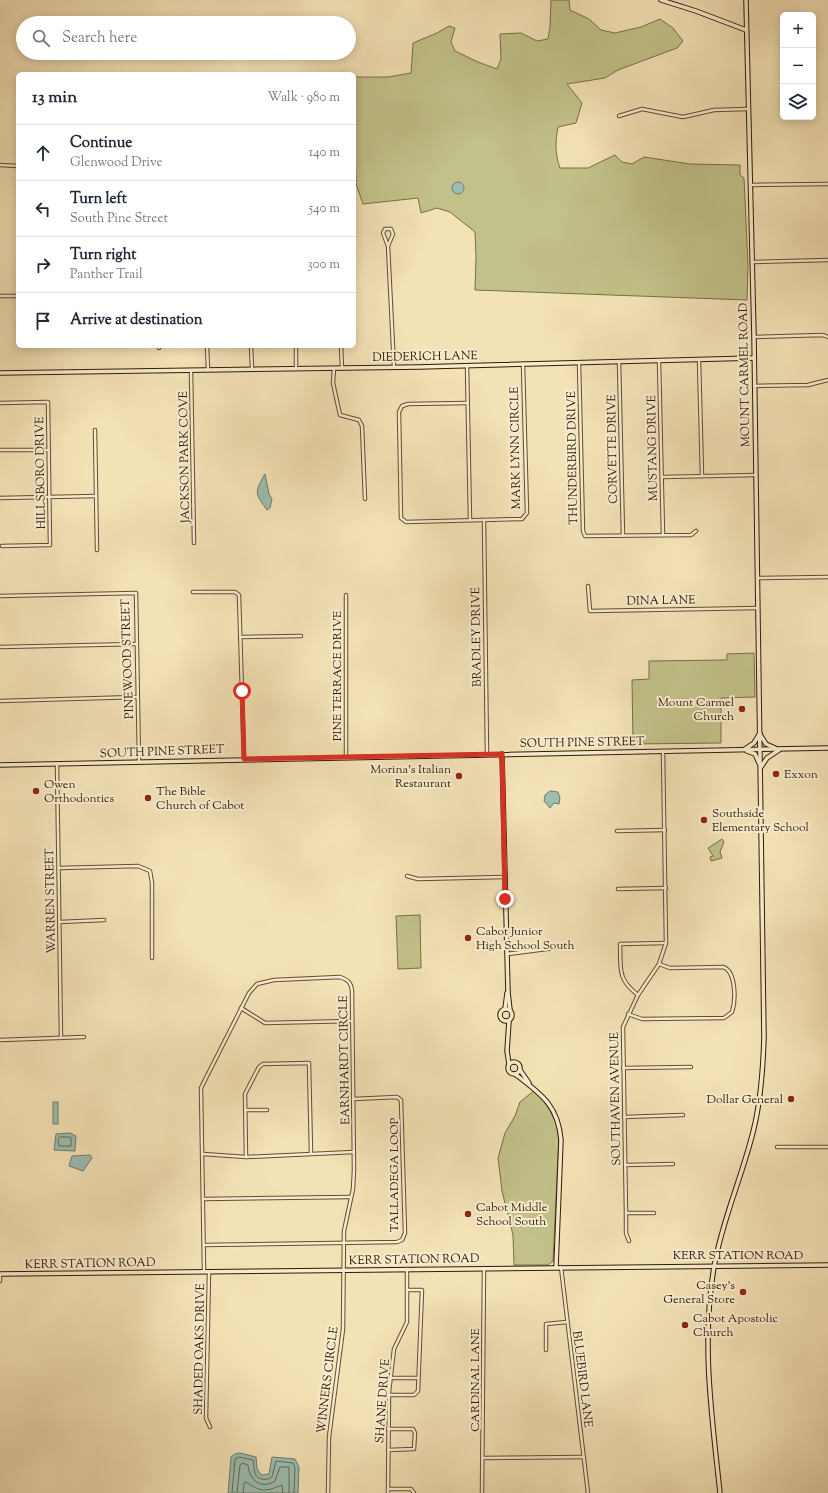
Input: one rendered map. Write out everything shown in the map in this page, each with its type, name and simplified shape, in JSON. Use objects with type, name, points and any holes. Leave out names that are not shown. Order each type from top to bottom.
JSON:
[{"type":"street","points":[[661,0],[696,11],[746,30]]},
{"type":"street","name":"MOUNT CARMEL ROAD","points":[[720,1493],[707,1356],[708,1312],[714,1266],[721,1235],[742,1173],[754,1128],[762,1085],[764,1038],[754,337],[746,0]]},
{"type":"street","points":[[619,116],[642,108],[683,117],[714,110],[748,109]]},
{"type":"street","points":[[0,165],[16,166]]},
{"type":"street","points":[[750,185],[828,184]]},
{"type":"street","points":[[388,246],[393,234],[391,229],[385,229],[383,233],[388,246],[394,367]]},
{"type":"street","points":[[752,262],[828,260]]},
{"type":"street","points":[[0,296],[16,296]]},
{"type":"street","points":[[754,337],[823,335],[828,337]]},
{"type":"street","points":[[207,348],[208,369]]},
{"type":"street","points":[[252,348],[252,368]]},
{"type":"street","points":[[296,348],[296,368]]},
{"type":"street","points":[[341,348],[342,368]]},
{"type":"street","name":"DIEDERICH LANE","points":[[0,373],[579,364],[754,358]]},
{"type":"street","points":[[699,360],[702,476]]},
{"type":"street","name":"MUSTANG DRIVE","points":[[659,361],[663,535]]},
{"type":"street","name":"CORVETTE DRIVE","points":[[619,362],[623,536]]},
{"type":"street","name":"MARK LYNN CIRCLE","points":[[468,403],[408,404],[402,406],[399,412],[401,518],[406,522],[522,519],[527,513],[523,364]]},
{"type":"street","name":"THUNDERBIRD DRIVE","points":[[579,364],[583,531],[585,536],[690,535],[696,531]]},
{"type":"street","points":[[467,366],[470,520]]},
{"type":"street","points":[[334,368],[333,383],[340,415],[359,420],[362,426],[365,499]]},
{"type":"street","name":"JACKSON PARK COVE","points":[[191,370],[194,543]]},
{"type":"street","points":[[754,386],[808,385],[828,380]]},
{"type":"street","name":"HILLSBORO DRIVE","points":[[0,403],[48,402],[50,497],[50,545],[2,546]]},
{"type":"street","points":[[95,430],[97,550]]},
{"type":"street","points":[[0,450],[49,450]]},
{"type":"street","points":[[662,477],[756,475]]},
{"type":"street","points":[[0,498],[96,496]]},
{"type":"street","name":"BRADLEY DRIVE","points":[[484,520],[487,754]]},
{"type":"street","points":[[758,578],[828,577]]},
{"type":"street","name":"DINA LANE","points":[[588,586],[590,611],[758,608]]},
{"type":"street","points":[[193,592],[238,593],[241,637],[244,759]]},
{"type":"street","name":"PINEWOOD STREET","points":[[0,596],[136,593],[139,762]]},
{"type":"street","name":"PINE TERRACE DRIVE","points":[[346,595],[346,757]]},
{"type":"street","points":[[241,637],[301,636]]},
{"type":"street","points":[[0,647],[137,644]]},
{"type":"street","points":[[0,700],[137,697]]},
{"type":"street","points":[[744,749],[754,743],[760,732]]},
{"type":"street","points":[[760,732],[766,744],[780,750]]},
{"type":"street","name":"SOUTH PINE STREET","points":[[0,765],[664,750],[780,750],[828,748]]},
{"type":"street","points":[[744,749],[755,754],[760,768],[772,754],[780,750]]},
{"type":"street","name":"SOUTHAVEN AVENUE","points":[[629,1241],[626,1233],[623,1026],[638,995],[659,964],[666,943],[664,750]]},
{"type":"street","points":[[502,754],[508,992],[512,1017],[509,1021],[507,1032],[509,1071],[529,1083],[544,1097],[555,1112],[559,1124],[561,1140],[558,1267]]},
{"type":"street","name":"WARREN STREET","points":[[58,764],[61,1038]]},
{"type":"street","points":[[617,831],[665,830]]},
{"type":"street","points":[[59,868],[138,866],[150,871],[152,883],[152,958]]},
{"type":"street","points":[[407,876],[418,879],[504,877]]},
{"type":"street","points":[[618,890],[666,888]]},
{"type":"street","points":[[60,922],[104,920]]},
{"type":"street","points":[[638,995],[624,982],[621,975],[620,944],[666,943]]},
{"type":"street","points":[[507,954],[570,946]]},
{"type":"street","points":[[628,1014],[642,1019],[716,1018],[727,1017],[732,1012],[733,977],[729,970],[723,967],[670,968],[659,964]]},
{"type":"street","name":"EARNHARDT CIRCLE","points":[[204,1271],[201,1088],[249,993],[257,984],[264,982],[340,977],[348,980],[351,985],[354,1152],[353,1189],[345,1217],[343,1270]]},
{"type":"street","points":[[507,1032],[504,1021],[500,1016],[502,1011],[505,1009],[508,992]]},
{"type":"street","points":[[241,1008],[265,1023],[352,1021]]},
{"type":"street","points":[[505,1009],[510,1010]]},
{"type":"street","points":[[504,1021],[509,1021]]},
{"type":"street","points":[[0,1040],[84,1037]]},
{"type":"street","points":[[507,1051],[514,1061],[520,1065],[520,1070],[529,1083]]},
{"type":"street","points":[[509,1064],[514,1061]]},
{"type":"street","points":[[246,1157],[245,1094],[261,1065],[309,1063],[311,1153]]},
{"type":"street","points":[[623,1068],[691,1067]]},
{"type":"street","points":[[515,1074],[520,1070]]},
{"type":"street","name":"TALLADEGA LOOP","points":[[344,1243],[397,1242],[402,1240],[406,1233],[401,1100],[397,1097],[353,1099]]},
{"type":"street","points":[[245,1110],[267,1110]]},
{"type":"street","points":[[624,1117],[683,1115]]},
{"type":"street","points":[[777,1146],[828,1147]]},
{"type":"street","points":[[203,1154],[246,1157],[354,1152]]},
{"type":"street","points":[[625,1164],[673,1164]]},
{"type":"street","points":[[204,1198],[351,1197]]},
{"type":"street","points":[[626,1213],[654,1213]]},
{"type":"street","points":[[204,1245],[344,1243]]},
{"type":"street","name":"KERR STATION ROAD","points":[[0,1274],[407,1268],[828,1265]]},
{"type":"street","name":"BLUEBIRD LANE","points":[[558,1267],[567,1322],[588,1493]]},
{"type":"street","name":"SHANE DRIVE","points":[[407,1268],[406,1322],[394,1349],[389,1395],[388,1491],[411,1489],[414,1493]]},
{"type":"street","name":"CARDINAL LANE","points":[[482,1493],[484,1268]]},
{"type":"street","name":"WINNERS CIRCLE","points":[[328,1493],[329,1437],[343,1329],[343,1270]]},
{"type":"street","name":"SHADED OAKS DRIVE","points":[[209,1271],[206,1418],[210,1427]]},
{"type":"street","points":[[0,1274],[0,1281]]},
{"type":"street","points":[[389,1395],[416,1394],[418,1392],[422,1290],[407,1290]]},
{"type":"street","points":[[546,1350],[546,1324],[567,1322]]},
{"type":"street","points":[[391,1378],[418,1378]]},
{"type":"street","points":[[388,1429],[414,1429],[416,1433],[414,1450],[388,1450]]},
{"type":"street","points":[[483,1458],[584,1457]]},
{"type":"shaded area","points":[[551,0],[569,0],[570,10],[589,19],[601,30],[615,33],[641,27],[660,19],[673,28],[683,41],[677,48],[618,70],[605,78],[567,84],[582,103],[576,123],[558,127],[556,148],[558,163],[560,168],[588,168],[615,155],[622,162],[632,164],[644,157],[690,164],[740,165],[740,175],[744,178],[748,265],[747,300],[475,290],[475,232],[450,212],[437,208],[421,213],[418,198],[363,204],[356,184],[356,77],[388,77],[411,73],[413,43],[437,33],[449,26],[455,28],[451,42],[455,51],[497,69],[501,59],[500,34],[521,33],[537,41],[548,39]]},
{"type":"shaded area","points":[[754,653],[755,697],[721,698],[721,743],[633,744],[632,680],[649,679],[649,661],[727,660],[727,654]]},
{"type":"shaded area","points":[[722,839],[724,842],[720,852],[722,858],[711,861],[710,857],[713,856],[708,848]]},
{"type":"shaded area","points":[[420,915],[421,968],[398,969],[396,916]]},
{"type":"shaded area","points":[[535,1090],[555,1115],[559,1135],[553,1261],[548,1265],[514,1265],[513,1235],[502,1191],[498,1158],[505,1133],[515,1116],[520,1102]]},
{"type":"water","points":[[456,182],[460,182],[464,188],[460,194],[456,194],[452,190],[452,186]]},
{"type":"water","points":[[265,474],[269,494],[272,499],[270,508],[267,510],[257,493],[259,485]]},
{"type":"water","points":[[550,791],[558,792],[560,798],[559,804],[554,803],[550,808],[544,801],[545,795]]},
{"type":"water","points":[[53,1102],[58,1102],[58,1124],[53,1124]]},
{"type":"water","points":[[70,1133],[76,1136],[75,1151],[54,1150],[56,1134]]},
{"type":"water","points":[[90,1155],[92,1158],[83,1171],[69,1166],[72,1156]]},
{"type":"water","points":[[240,1453],[256,1457],[257,1469],[261,1475],[269,1474],[272,1457],[295,1459],[299,1467],[298,1493],[228,1493],[231,1457]]},
{"type":"place","name":"Mount Carmel Church","points":[[742,709]]},
{"type":"place","name":"Exxon","points":[[776,774]]},
{"type":"place","name":"Morina's Italian Restaurant","points":[[459,776]]},
{"type":"place","name":"Owen Orthodontics","points":[[36,791]]},
{"type":"place","name":"The Bible Church of Cabot","points":[[148,798]]},
{"type":"place","name":"Southside Elementary School","points":[[704,820]]},
{"type":"place","name":"Cabot Junior High School South","points":[[468,938]]},
{"type":"place","name":"Dollar General","points":[[791,1099]]},
{"type":"place","name":"Cabot Middle School South","points":[[468,1214]]},
{"type":"place","name":"Casey's General Store","points":[[743,1292]]},
{"type":"place","name":"Cabot Apostolic Church","points":[[685,1325]]},
{"type":"route","points":[[242,691],[244,759],[502,754],[502,828],[505,899]]}]
